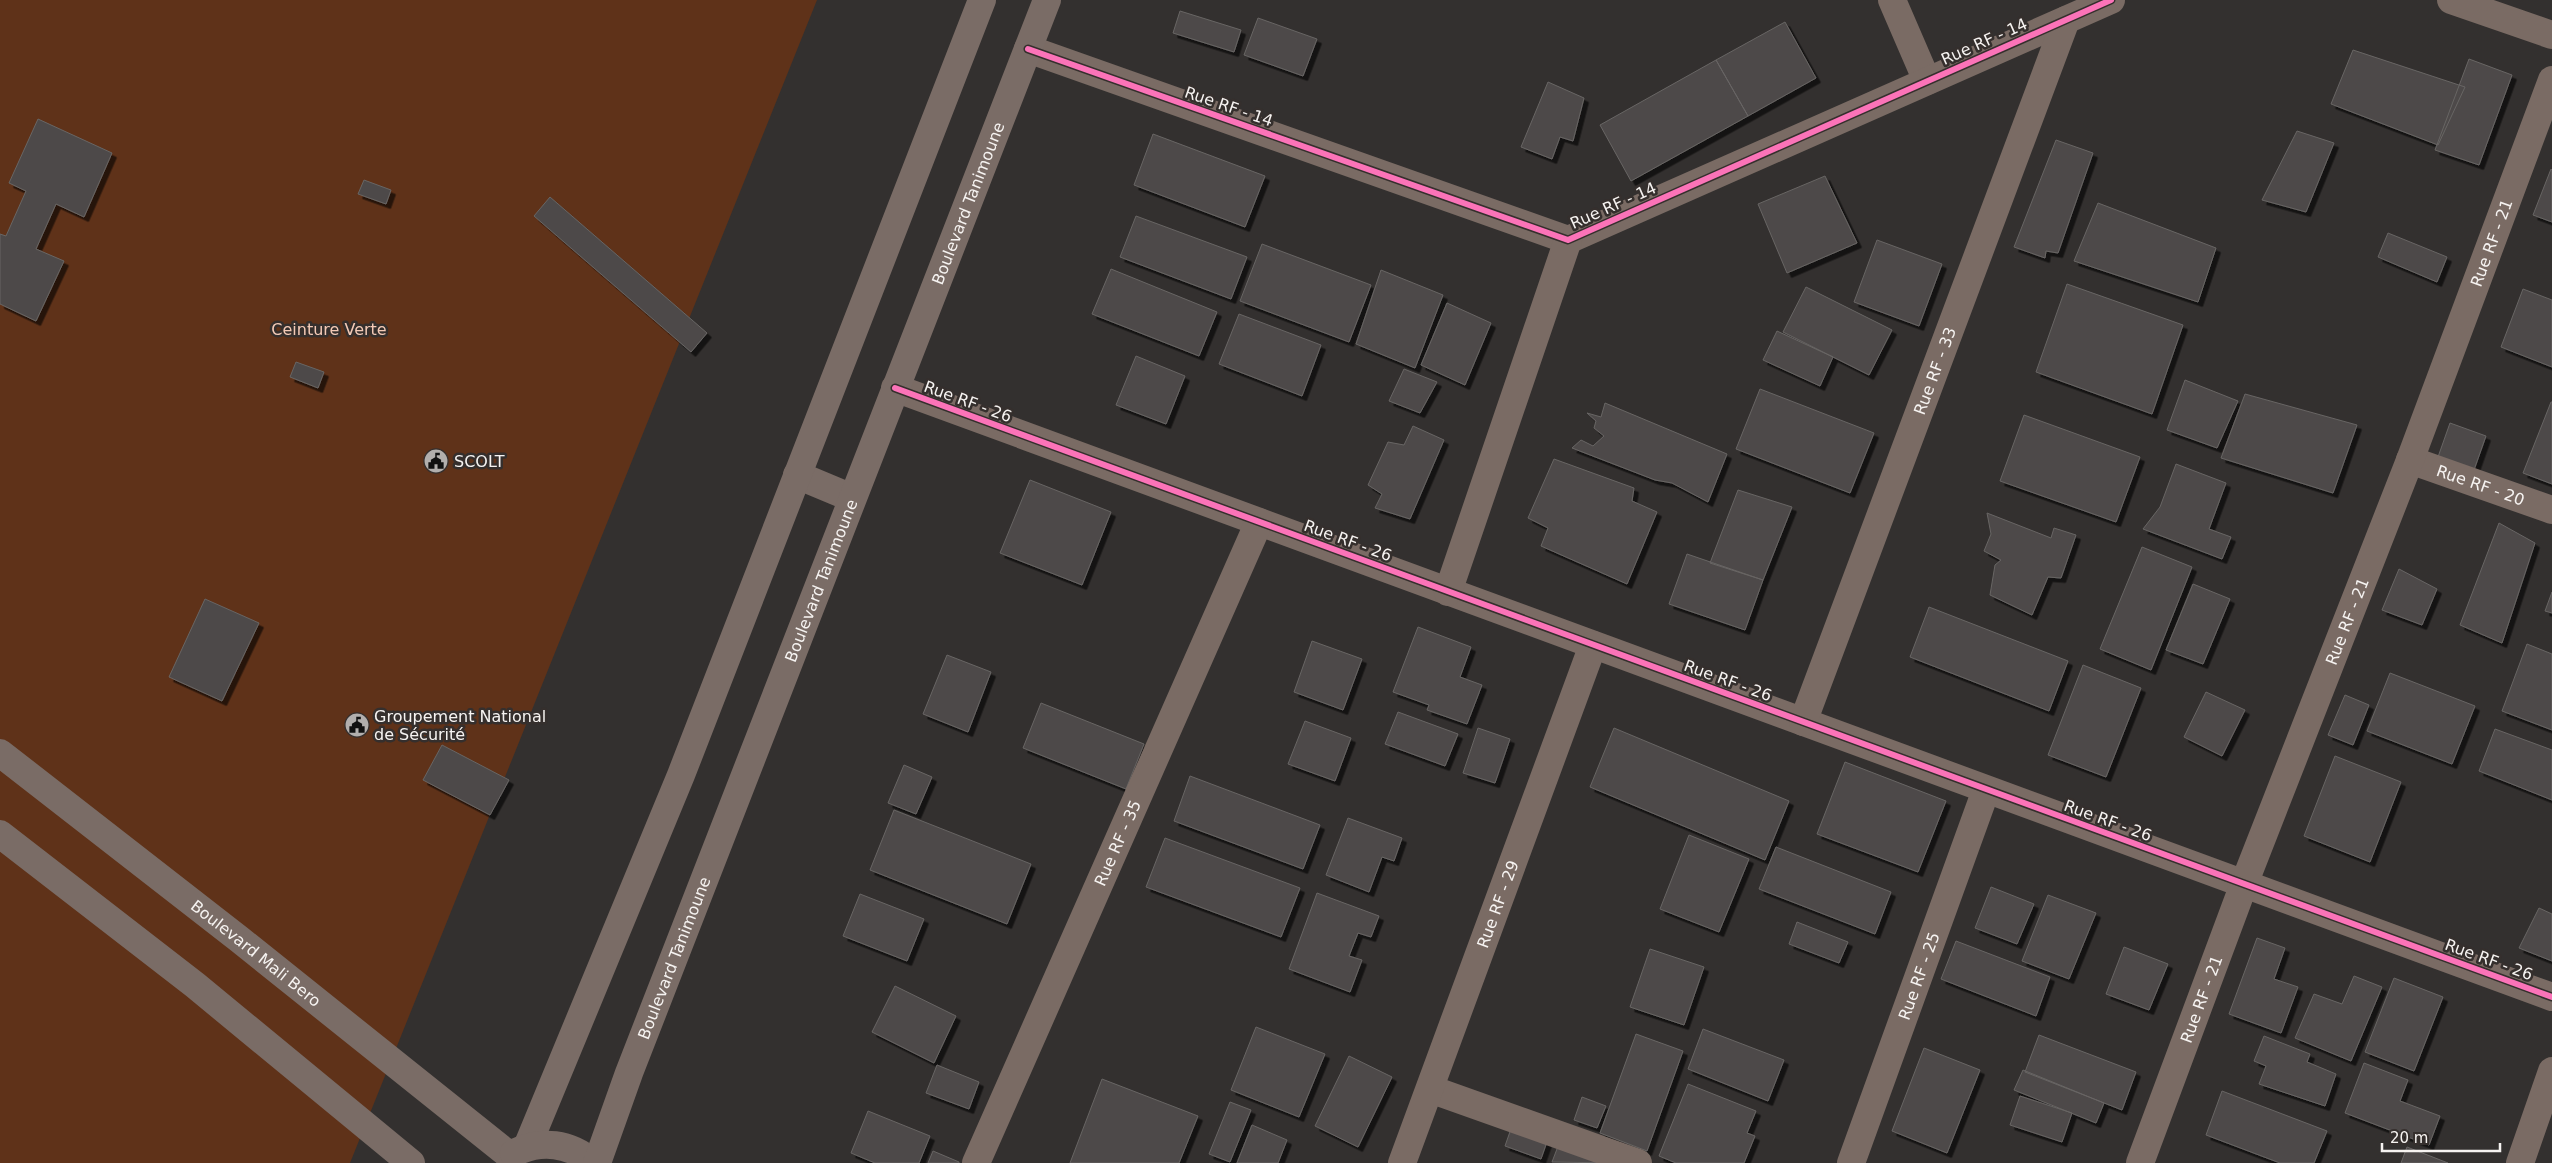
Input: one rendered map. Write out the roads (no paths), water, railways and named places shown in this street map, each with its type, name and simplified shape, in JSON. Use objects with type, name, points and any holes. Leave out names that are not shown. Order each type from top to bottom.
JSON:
[{"type":"main road","points":[[512,1155],[681,774],[982,0]]},
{"type":"main road","name":"Boulevard Tanimoune","points":[[595,1163],[1047,0]]},
{"type":"main road","points":[[797,475],[852,498]]},
{"type":"main road","name":"Boulevard Mali Bero","points":[[0,753],[239,938],[512,1155]]},
{"type":"main road","points":[[0,834],[195,986],[411,1163]]},
{"type":"main road","points":[[512,1155],[540,1144],[564,1146],[595,1163]]},
{"type":"street","points":[[1892,0],[1927,81]]},
{"type":"street","name":"Rue RF - 14","points":[[1028,49],[1568,240],[2111,0]]},
{"type":"street","points":[[2451,0],[2552,35]]},
{"type":"street","name":"Rue RF - 33","points":[[1803,722],[2066,20]]},
{"type":"street","name":"Rue RF - 21","points":[[2140,1163],[2244,884],[2410,460],[2552,80]]},
{"type":"street","points":[[1448,592],[1568,240]]},
{"type":"street","name":"Rue RF - 26","points":[[895,388],[2552,997]]},
{"type":"street","name":"Rue RF - 20","points":[[2410,460],[2552,510]]},
{"type":"street","name":"Rue RF - 35","points":[[976,1163],[1259,522]]},
{"type":"street","name":"Rue RF - 29","points":[[1402,1163],[1593,645]]},
{"type":"street","name":"Rue RF - 25","points":[[1851,1163],[1986,790]]},
{"type":"street","points":[[2520,1163],[2552,1071]]},
{"type":"street","points":[[1430,1089],[1638,1163]]},
{"type":"place","name":"SCOLT","points":[[436,461]]},
{"type":"place","name":"Groupement National de Sécurité","points":[[357,725]]},
{"type":"park label","name":"Ceinture Verte","points":[[329,329]]}]
